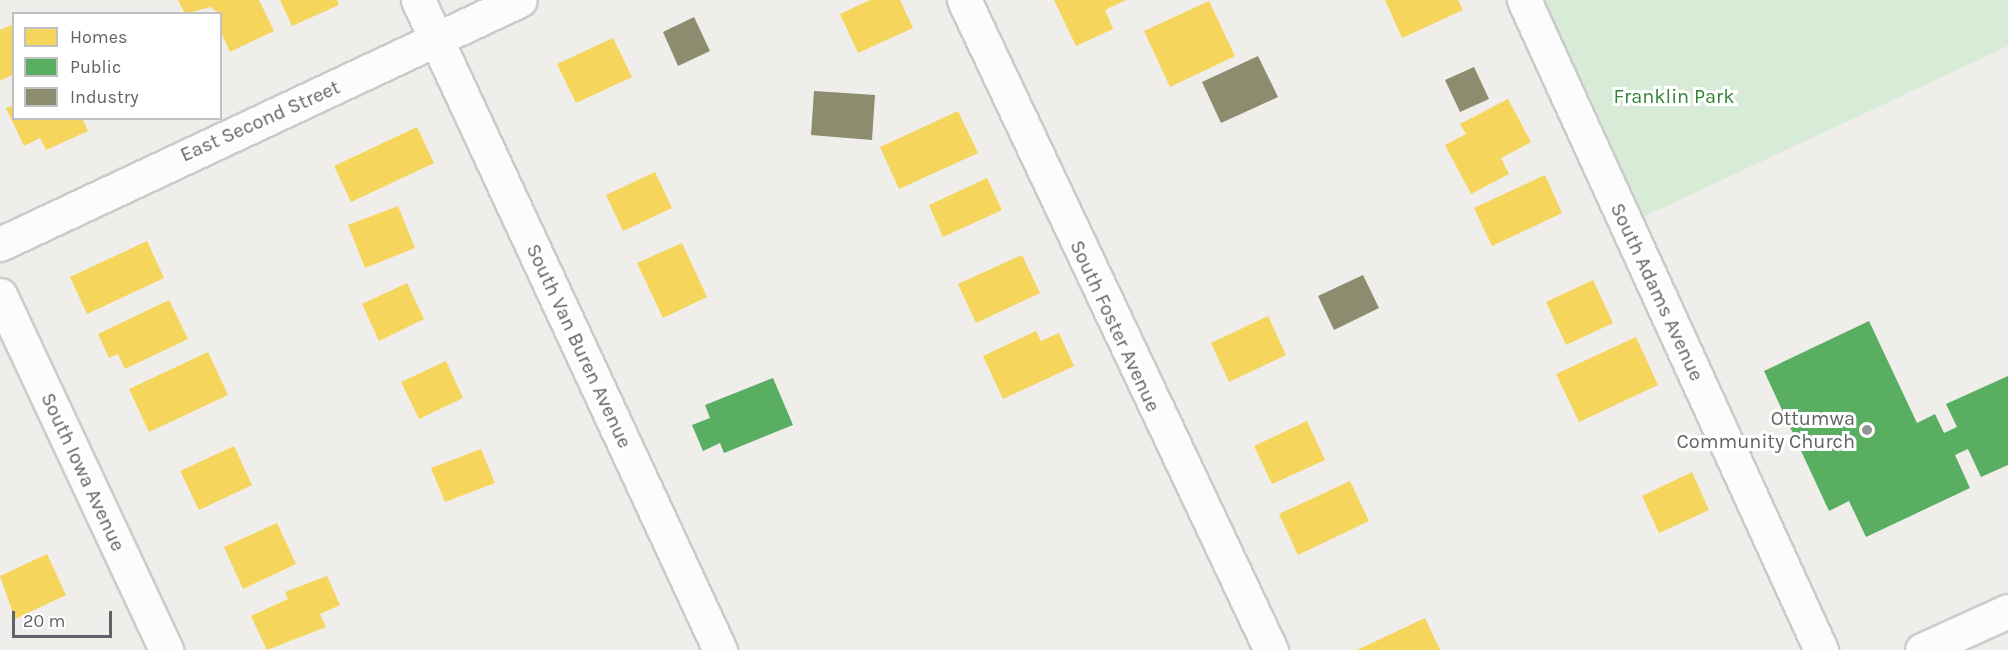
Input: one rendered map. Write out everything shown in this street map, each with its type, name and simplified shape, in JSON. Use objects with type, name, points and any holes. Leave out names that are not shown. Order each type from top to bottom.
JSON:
[{"type":"street","name":"South Van Buren Avenue","points":[[418,0],[720,650]]},
{"type":"street","name":"East Second Street","points":[[0,244],[198,148],[438,42],[520,0]]},
{"type":"street","name":"South Foster Avenue","points":[[964,0],[1271,650]]},
{"type":"street","name":"South Adams Avenue","points":[[1524,0],[1821,650]]},
{"type":"street","name":"South Iowa Avenue","points":[[0,295],[166,650]]},
{"type":"street","points":[[1923,650],[2008,611]]},
{"type":"green space","name":"Franklin Park","points":[[1524,0],[2008,0],[2008,46],[1626,225]]},
{"type":"building: Homes","points":[[178,0],[259,0],[274,31],[230,52],[222,34],[222,12],[217,12],[210,7],[184,12]]},
{"type":"building: Homes","points":[[280,0],[337,0],[339,5],[292,26]]},
{"type":"building: Homes","points":[[870,0],[900,0],[913,28],[858,53],[840,14]]},
{"type":"building: Homes","points":[[1054,0],[1126,0],[1105,10],[1113,29],[1076,46]]},
{"type":"building: Homes","points":[[1385,0],[1458,0],[1463,10],[1402,38]]},
{"type":"building: Homes","points":[[1209,1],[1235,56],[1170,87],[1144,31]]},
{"type":"building: Homes","points":[[12,25],[12,75],[0,81],[0,30]]},
{"type":"building: Homes","points":[[613,38],[632,77],[576,103],[557,64]]},
{"type":"building: Homes","points":[[1508,99],[1531,142],[1501,158],[1509,174],[1471,194],[1445,145],[1466,134],[1460,124]]},
{"type":"building: Homes","points":[[12,106],[12,120],[83,120],[88,131],[46,150],[40,138],[24,146],[6,108]]},
{"type":"building: Homes","points":[[958,111],[978,153],[899,189],[880,147]]},
{"type":"building: Homes","points":[[417,127],[434,163],[351,202],[334,166]]},
{"type":"building: Homes","points":[[655,172],[672,208],[623,231],[606,195]]},
{"type":"building: Homes","points":[[1545,175],[1562,213],[1492,246],[1474,208]]},
{"type":"building: Homes","points":[[987,178],[1002,210],[943,237],[929,205]]},
{"type":"building: Homes","points":[[398,206],[415,248],[365,268],[348,225]]},
{"type":"building: Homes","points":[[147,241],[164,278],[87,314],[70,277]]},
{"type":"building: Homes","points":[[682,243],[707,297],[663,318],[637,263]]},
{"type":"building: Homes","points":[[1022,255],[1040,293],[976,323],[958,284]]},
{"type":"building: Homes","points":[[1593,280],[1613,323],[1566,345],[1546,302]]},
{"type":"building: Homes","points":[[407,283],[424,319],[379,341],[362,304]]},
{"type":"building: Homes","points":[[169,300],[188,339],[125,369],[118,354],[109,358],[98,334]]},
{"type":"building: Homes","points":[[1268,316],[1286,355],[1229,382],[1211,343]]},
{"type":"building: Homes","points":[[1036,331],[1041,341],[1059,333],[1074,366],[1003,399],[983,356]]},
{"type":"building: Homes","points":[[1636,337],[1658,385],[1579,422],[1556,374]]},
{"type":"building: Homes","points":[[208,352],[228,395],[149,432],[129,389]]},
{"type":"building: Homes","points":[[446,361],[463,398],[419,419],[401,382]]},
{"type":"building: Homes","points":[[1307,421],[1325,460],[1272,484],[1254,446]]},
{"type":"building: Homes","points":[[234,446],[252,485],[199,510],[180,471]]},
{"type":"building: Homes","points":[[481,449],[495,483],[445,502],[431,468]]},
{"type":"building: Homes","points":[[1692,472],[1709,510],[1659,533],[1642,496]]},
{"type":"building: Homes","points":[[1350,481],[1369,521],[1298,555],[1279,514]]},
{"type":"building: Homes","points":[[277,523],[296,564],[243,589],[224,547]]},
{"type":"building: Homes","points":[[47,554],[66,595],[15,619],[0,576]]},
{"type":"building: Homes","points":[[327,576],[340,605],[320,614],[326,627],[267,650],[251,616],[288,599],[285,592]]},
{"type":"building: Homes","points":[[1425,618],[1440,650],[1357,650]]},
{"type":"building: Public","name":"Ottumwa Community Church","points":[[1869,321],[1917,423],[1935,414],[1944,433],[1957,427],[1946,404],[2008,376],[2008,465],[1981,477],[1968,449],[1955,455],[1970,488],[1866,537],[1849,501],[1829,511],[1764,371]]},
{"type":"building: Public","points":[[773,378],[793,425],[724,453],[720,443],[703,451],[692,425],[710,418],[705,405]]},
{"type":"building: Industry","points":[[694,17],[710,51],[678,66],[663,32]]},
{"type":"building: Industry","points":[[1258,56],[1278,97],[1221,123],[1202,82]]},
{"type":"building: Industry","points":[[1474,67],[1489,99],[1460,112],[1445,80]]},
{"type":"building: Industry","points":[[814,91],[875,95],[872,140],[811,135]]},
{"type":"building: Industry","points":[[1363,275],[1379,308],[1334,330],[1318,296]]},
{"type":"place","name":"Ottumwa Community Church","points":[[1867,430]]}]
